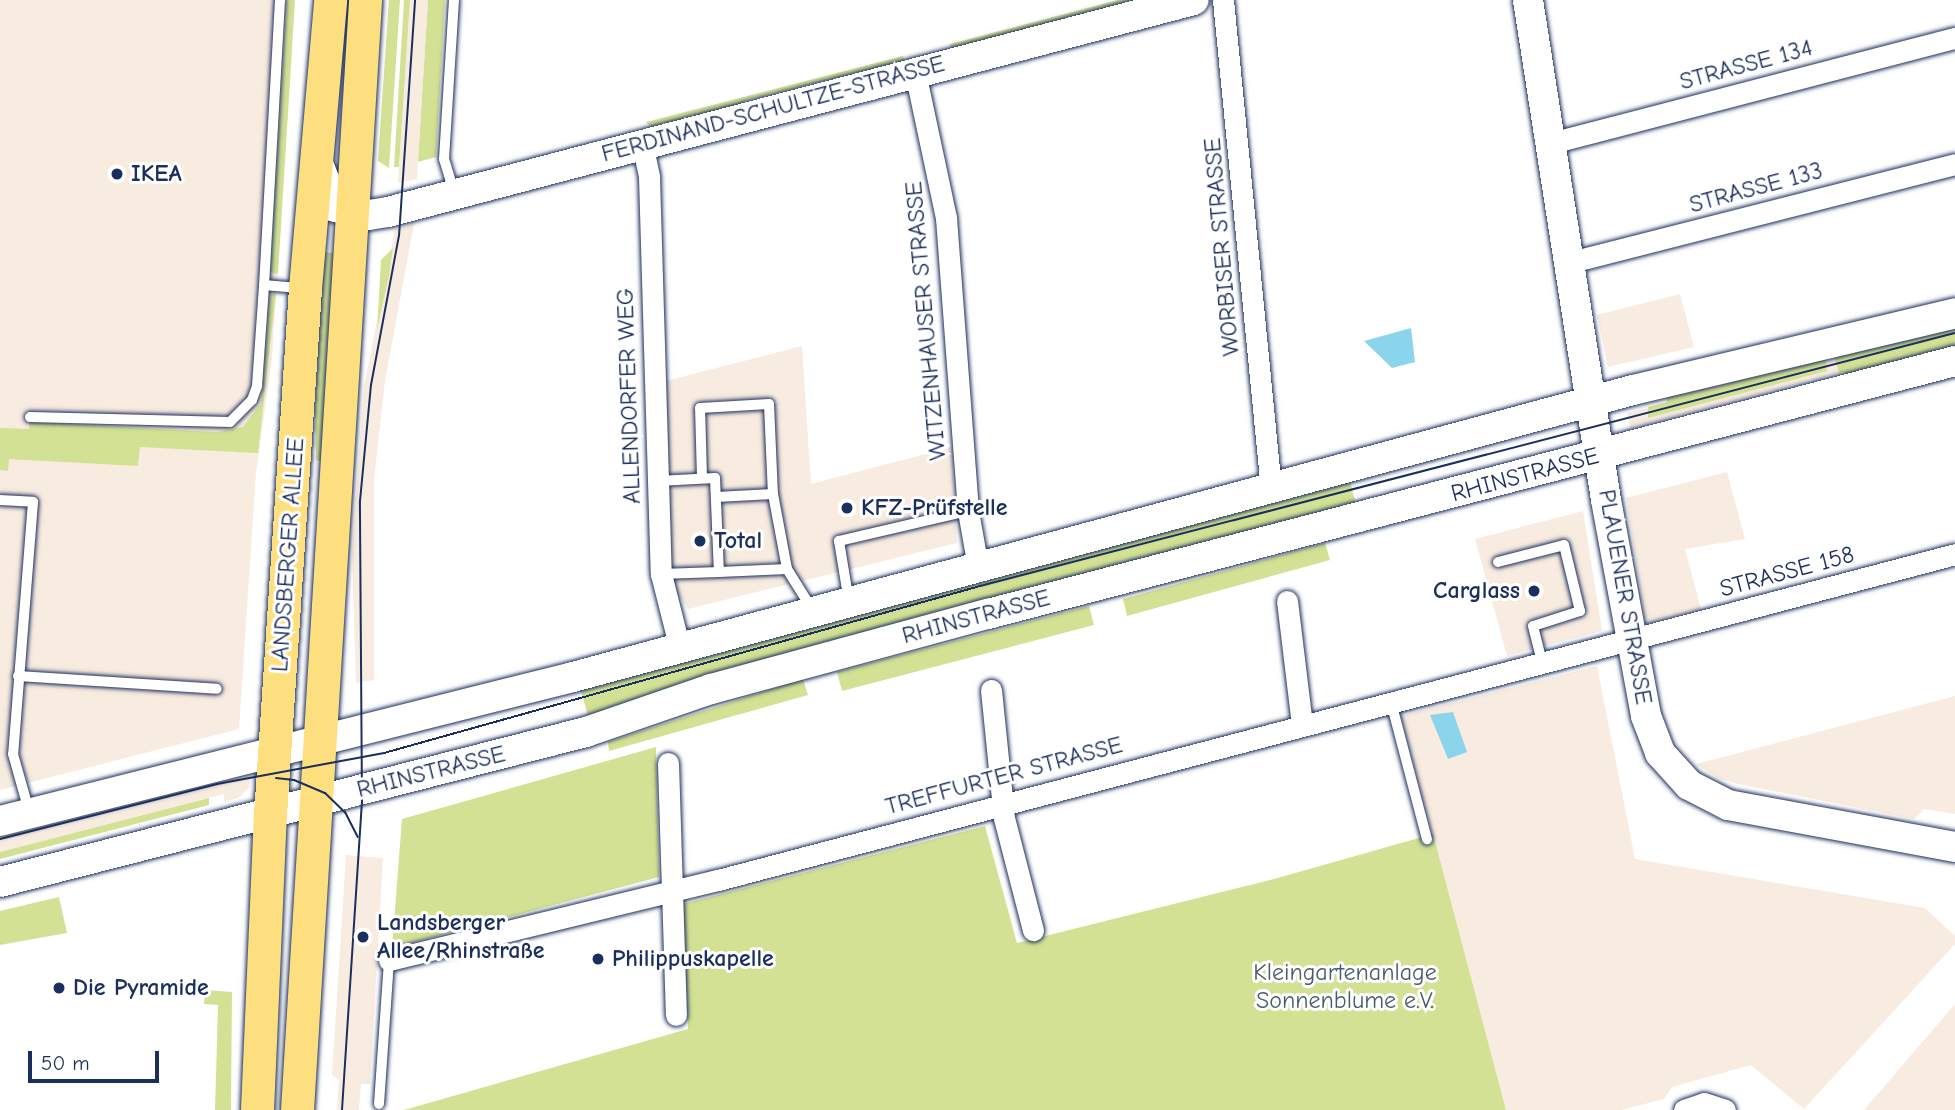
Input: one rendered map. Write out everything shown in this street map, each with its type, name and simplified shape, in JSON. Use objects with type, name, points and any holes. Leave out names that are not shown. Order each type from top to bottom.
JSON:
[{"type":"main road","name":"LANDSBERGER ALLEE","points":[[257,1110],[270,815],[304,288],[330,0]]},
{"type":"main road","name":"LANDSBERGER ALLEE","points":[[297,1110],[312,803],[365,0]]},
{"type":"main road","name":"FERDINAND-SCHULTZE-STRASSE","points":[[353,213],[388,212],[642,143],[1194,0]]},
{"type":"main road","name":"PLAUENER STRASSE","points":[[1528,0],[1632,640],[1646,716],[1660,753],[1673,770],[1706,797],[1728,805],[1955,846]]},
{"type":"main road","points":[[317,160],[330,201],[335,208],[353,213]]},
{"type":"main road","name":"RHINSTRASSE","points":[[0,821],[573,677],[679,645],[849,603],[1592,402],[1955,313]]},
{"type":"main road","name":"RHINSTRASSE","points":[[0,882],[586,732],[711,689],[975,617],[1600,456],[1955,361]]},
{"type":"street","name":"WORBISER STRASSE","points":[[1223,0],[1271,490]]},
{"type":"street","name":"STRASSE 134","points":[[1551,143],[1955,38]]},
{"type":"street","name":"WITZENHAUSER STRASSE","points":[[915,72],[946,218],[968,511],[978,567]]},
{"type":"street","name":"ALLENDORFER WEG","points":[[642,143],[649,177],[661,574],[679,645]]},
{"type":"street","name":"STRASSE 133","points":[[1571,262],[1955,164]]},
{"type":"street","name":"STRASSE 158","points":[[1632,640],[1955,554]]},
{"type":"street","points":[[1287,601],[1302,725]]},
{"type":"street","name":"TREFFURTER STRASSE","points":[[389,960],[670,891],[1632,640]]},
{"type":"street","points":[[991,690],[1003,803],[1033,930]]},
{"type":"street","points":[[668,763],[676,1015]]},
{"type":"street","points":[[1684,1110],[1704,1103],[1725,1110]]},
{"type":"lane","points":[[30,416],[230,422],[252,400],[257,386],[280,0]]},
{"type":"lane","points":[[454,0],[444,159],[455,193]]},
{"type":"lane","points":[[264,285],[304,288]]},
{"type":"lane","points":[[702,478],[700,408],[769,404],[773,494],[787,569],[814,612]]},
{"type":"lane","points":[[658,481],[715,478],[719,572]]},
{"type":"lane","points":[[716,497],[773,494]]},
{"type":"lane","points":[[0,500],[33,502],[13,754],[30,813]]},
{"type":"lane","points":[[849,603],[839,541],[968,511]]},
{"type":"lane","points":[[1498,562],[1564,545],[1580,611],[1533,626],[1542,663]]},
{"type":"lane","points":[[661,574],[787,569]]},
{"type":"lane","points":[[18,676],[217,690]]},
{"type":"lane","points":[[1391,702],[1427,839]]},
{"type":"lane","points":[[379,1104],[389,960]]},
{"type":"shaded area","points":[[0,0],[295,0],[272,358],[256,473],[239,729],[0,790]]},
{"type":"shaded area","points":[[410,0],[428,0],[417,179],[398,183]]},
{"type":"shaded area","points":[[414,224],[385,381],[374,480],[374,680],[356,683],[352,554],[364,387],[395,229]]},
{"type":"shaded area","points":[[1680,294],[1694,347],[1608,367],[1597,315]]},
{"type":"shaded area","points":[[802,346],[811,484],[952,447],[957,543],[688,609],[672,585],[666,381]]},
{"type":"shaded area","points":[[1835,359],[1839,373],[1630,428],[1627,413],[1648,408],[1649,413],[1827,370],[1824,361]]},
{"type":"shaded area","points":[[1727,472],[1745,539],[1685,549],[1701,609],[1646,624],[1626,498]]},
{"type":"shaded area","points":[[1583,511],[1602,631],[1507,656],[1475,539]]},
{"type":"shaded area","points":[[1597,666],[1635,859],[1925,908],[1955,936],[1955,944],[1804,1109],[1751,1065],[1672,1087],[1664,1099],[1622,1110],[1506,1110],[1401,716]]},
{"type":"shaded area","points":[[1955,696],[1955,814],[1924,809],[1914,819],[1739,784],[1720,779],[1696,764]]},
{"type":"shaded area","points":[[251,773],[249,788],[238,798],[224,802],[224,794],[0,852],[0,836]]},
{"type":"shaded area","points":[[346,855],[383,858],[370,1084],[361,1084],[359,1110],[337,1110],[339,1080],[332,1075]]},
{"type":"shaded area","points":[[1955,1004],[1955,1110],[1864,1110]]},
{"type":"green space","points":[[287,0],[295,0],[278,274],[270,272]]},
{"type":"green space","points":[[389,0],[400,0],[389,168],[378,161]]},
{"type":"green space","points":[[404,0],[410,0],[399,167],[394,167]]},
{"type":"green space","points":[[428,0],[445,0],[436,157],[418,162]]},
{"type":"green space","points":[[1118,0],[1140,0],[982,40],[978,48],[952,53],[950,44]]},
{"type":"green space","points":[[903,56],[906,67],[874,74],[867,70],[744,101],[739,109],[654,131],[646,122]]},
{"type":"green space","points":[[393,248],[389,276],[377,330],[381,260]]},
{"type":"green space","points":[[324,252],[337,254],[323,462],[316,460],[315,402]]},
{"type":"green space","points":[[276,293],[258,453],[140,447],[138,466],[9,459],[8,471],[0,470],[0,428],[29,429],[29,422],[217,432],[243,427],[261,403],[270,295]]},
{"type":"green space","points":[[1955,328],[1955,350],[1847,380],[1845,372],[1839,373],[1833,353]]},
{"type":"green space","points":[[1825,355],[1827,371],[1648,418],[1648,407],[1667,402],[1666,396]]},
{"type":"green space","points":[[1349,477],[1357,509],[589,720],[579,683]]},
{"type":"green space","points":[[1325,543],[1330,560],[1127,616],[1123,599]]},
{"type":"green space","points":[[1089,606],[1094,625],[842,691],[837,672]]},
{"type":"green space","points":[[803,679],[808,695],[609,751],[608,742]]},
{"type":"green space","points":[[656,747],[659,877],[392,948],[402,819]]},
{"type":"green space","points":[[209,798],[209,805],[0,859],[0,852]]},
{"type":"green space","name":"Kleingartenanlage Sonnenblume e.V.","points":[[985,826],[1017,943],[1274,879],[1433,834],[1506,1110],[404,1110],[688,1029],[683,904]]},
{"type":"green space","points":[[59,897],[67,933],[0,945],[0,911]]},
{"type":"green space","points":[[205,990],[232,992],[231,1110],[215,1110],[218,1005],[204,1004]]},
{"type":"water","points":[[1411,328],[1415,362],[1392,368],[1364,341]]},
{"type":"water","points":[[1453,712],[1467,752],[1448,759],[1430,715]]},
{"type":"tram line","points":[[342,1110],[362,803],[360,501],[371,385],[399,236],[415,0]]},
{"type":"tram line","points":[[0,839],[217,784],[384,753],[980,586],[1955,333]]},
{"type":"tram line","points":[[276,778],[294,780],[325,793],[345,812],[358,837]]},
{"type":"place","name":"IKEA","points":[[117,174]]},
{"type":"place","name":"KFZ-Prüfstelle","points":[[847,508]]},
{"type":"place","name":"Total","points":[[700,541]]},
{"type":"place","name":"Carglass","points":[[1534,591]]},
{"type":"place","name":"Landsberger Allee/Rhinstraße","points":[[363,937]]},
{"type":"place","name":"Philippuskapelle","points":[[598,959]]},
{"type":"place","name":"Die Pyramide","points":[[59,988]]}]
